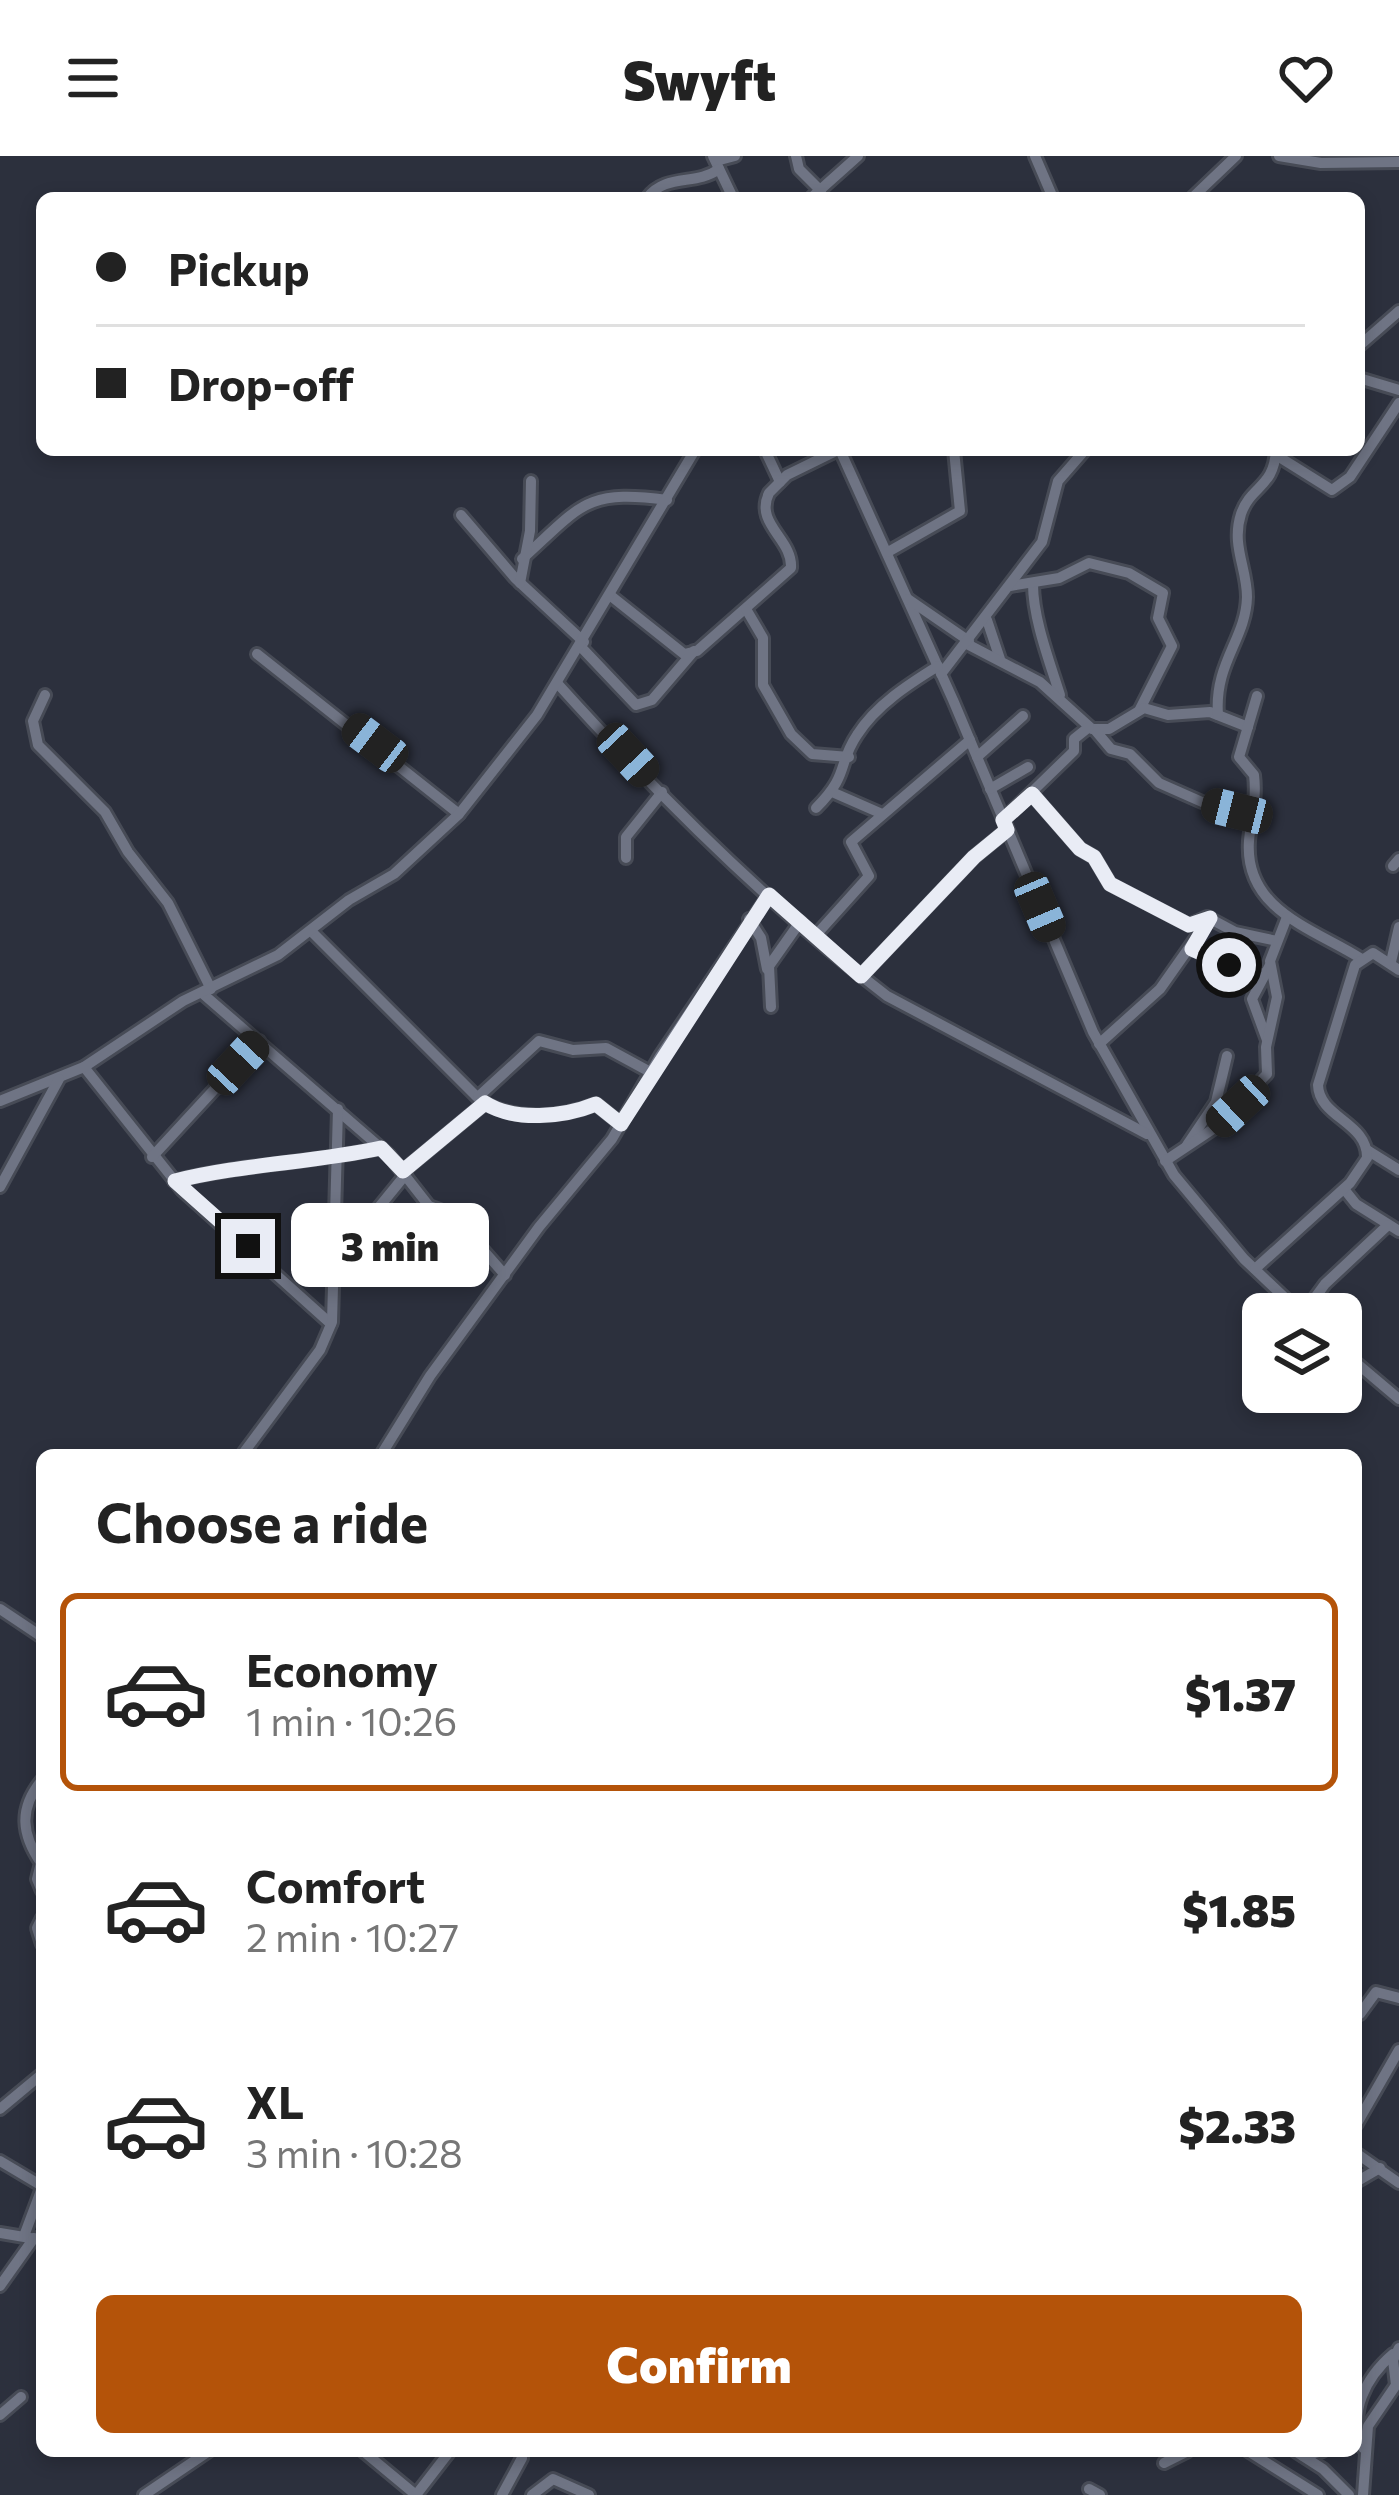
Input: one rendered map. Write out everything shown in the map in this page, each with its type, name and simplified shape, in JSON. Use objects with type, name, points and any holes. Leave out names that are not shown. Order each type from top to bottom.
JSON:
[{"type":"street","points":[[653,192],[662,184],[708,176],[716,162],[735,156]]},
{"type":"street","points":[[796,156],[815,192]]},
{"type":"street","points":[[820,192],[858,156]]},
{"type":"street","points":[[1035,156],[1050,192]]},
{"type":"street","points":[[1198,192],[1236,156]]},
{"type":"street","points":[[1279,156],[1321,163],[1399,163]]},
{"type":"street","points":[[716,162],[730,192]]},
{"type":"street","points":[[1365,341],[1399,310]]},
{"type":"street","points":[[1365,380],[1399,390]]},
{"type":"street","points":[[1365,455],[1399,404]]},
{"type":"street","points":[[0,1101],[84,1067],[206,991],[278,955],[394,874],[459,814],[557,683],[692,456]]},
{"type":"street","points":[[768,456],[780,482]]},
{"type":"street","points":[[461,515],[636,705],[652,700],[694,652],[793,562],[763,508],[780,482],[832,456]]},
{"type":"street","points":[[844,456],[1099,1044],[1165,1160],[1280,1293]]},
{"type":"street","points":[[888,553],[960,512],[955,456]]},
{"type":"street","points":[[816,808],[832,792],[857,735],[891,698],[939,670],[987,620],[1042,542],[1058,482],[1079,456]]},
{"type":"street","points":[[1219,715],[1216,687],[1247,600],[1238,528],[1246,503],[1272,477],[1276,456]]},
{"type":"street","points":[[1281,456],[1332,490],[1350,477],[1364,456]]},
{"type":"street","points":[[520,583],[530,531],[532,481]]},
{"type":"street","points":[[522,559],[565,517],[608,495],[667,500]]},
{"type":"street","points":[[861,976],[1074,752],[1073,740],[1092,729],[1109,729],[1140,709],[1172,646],[1158,618],[1163,593],[1129,573],[1089,563],[1033,584],[1010,586]]},
{"type":"street","points":[[1033,584],[1036,619],[1044,631],[1060,698]]},
{"type":"street","points":[[611,596],[684,653],[694,652]]},
{"type":"street","points":[[907,598],[1060,698],[1111,749],[1130,754],[1159,783],[1202,802],[1255,814]]},
{"type":"street","points":[[746,609],[763,638],[764,685],[790,734],[812,754],[849,757]]},
{"type":"street","points":[[987,620],[1001,662]]},
{"type":"street","points":[[256,654],[459,814]]},
{"type":"street","points":[[557,683],[662,792],[861,976],[925,1017],[1150,1135]]},
{"type":"street","points":[[45,695],[33,721],[38,745],[105,812],[128,852],[168,903],[206,991],[381,1148],[429,1206],[470,1221],[476,1242],[505,1275]]},
{"type":"street","points":[[1257,696],[1239,757],[1254,775],[1255,814],[1249,841],[1264,896],[1287,917],[1360,958],[1373,953],[1395,966],[1399,927]]},
{"type":"street","points":[[1140,709],[1168,715],[1219,715],[1248,727]]},
{"type":"street","points":[[977,758],[1022,716]]},
{"type":"street","points":[[815,935],[868,876],[850,844],[880,813],[970,740]]},
{"type":"street","points":[[990,789],[1028,767]]},
{"type":"street","points":[[626,858],[626,837],[662,792]]},
{"type":"street","points":[[832,792],[880,813]]},
{"type":"street","points":[[1032,794],[1080,849],[1094,857],[1110,884],[1189,925],[1210,918],[1275,945]]},
{"type":"street","points":[[385,1449],[505,1275],[621,1124],[749,919],[769,895]]},
{"type":"street","points":[[1268,1040],[1253,1009],[1287,917]]},
{"type":"street","points":[[1099,1044],[1160,989],[1210,918]]},
{"type":"street","points":[[749,919],[761,938],[771,1007]]},
{"type":"street","points":[[768,972],[800,922]]},
{"type":"street","points":[[1275,945],[1303,927]]},
{"type":"street","points":[[311,931],[481,1100],[508,1114],[530,1115],[596,1104],[621,1124]]},
{"type":"street","points":[[1192,949],[1267,970]]},
{"type":"street","points":[[1255,1269],[1361,1169],[1367,1150],[1362,1135],[1318,1092],[1360,958]]},
{"type":"street","points":[[1165,1160],[1213,1130],[1268,1074],[1268,1040],[1277,998],[1267,970]]},
{"type":"street","points":[[152,1156],[259,1041]]},
{"type":"street","points":[[331,1266],[404,1172],[539,1041],[573,1050],[606,1048],[652,1073]]},
{"type":"street","points":[[1185,1148],[1216,1102],[1228,1055]]},
{"type":"street","points":[[84,1067],[175,1181],[331,1324]]},
{"type":"street","points":[[0,1187],[59,1079]]},
{"type":"street","points":[[246,1449],[320,1350],[331,1324],[338,1109]]},
{"type":"street","points":[[175,1181],[231,1167],[339,1157],[381,1148]]},
{"type":"street","points":[[1367,1150],[1399,1170]]},
{"type":"street","points":[[1320,1293],[1346,1262],[1394,1228],[1344,1189]]},
{"type":"street","points":[[1362,1368],[1399,1399]]},
{"type":"street","points":[[0,1610],[36,1633]]},
{"type":"street","points":[[36,1790],[29,1801],[24,1832],[36,1855]]},
{"type":"street","points":[[1362,2011],[1376,1992],[1399,1998]]},
{"type":"street","points":[[1362,2114],[1399,2050]]},
{"type":"street","points":[[1380,2080],[1399,2081]]},
{"type":"street","points":[[0,2109],[36,2081]]},
{"type":"street","points":[[1362,2157],[1399,2183]]},
{"type":"street","points":[[0,2161],[36,2183]]},
{"type":"street","points":[[1362,2178],[1380,2168]]},
{"type":"street","points":[[0,2233],[33,2238],[0,2286]]},
{"type":"street","points":[[1362,2396],[1364,2384],[1397,2350]]},
{"type":"street","points":[[1363,2495],[1368,2426],[1398,2380],[1397,2350]]},
{"type":"street","points":[[0,2415],[21,2397]]},
{"type":"street","points":[[1362,2439],[1364,2449]]},
{"type":"street","points":[[143,2495],[200,2457]]},
{"type":"street","points":[[369,2457],[416,2495],[445,2457]]},
{"type":"street","points":[[1164,2463],[1176,2457]]},
{"type":"street","points":[[1257,2457],[1318,2495]]},
{"type":"street","points":[[1304,2457],[1324,2469],[1349,2495]]},
{"type":"street","points":[[502,2495],[522,2458]]},
{"type":"street","points":[[532,2495],[553,2479],[589,2495]]},
{"type":"street","points":[[1285,2495],[1293,2481]]},
{"type":"route","points":[[248,1246],[175,1181],[231,1167],[262,1168],[381,1148],[403,1171],[485,1103],[508,1114],[530,1115],[578,1111],[596,1104],[621,1124],[660,1055],[769,895],[861,976],[974,857],[1007,830],[1003,820],[1032,794],[1080,849],[1094,857],[1103,878],[1120,891],[1189,925],[1210,918],[1192,949],[1229,965]]}]
